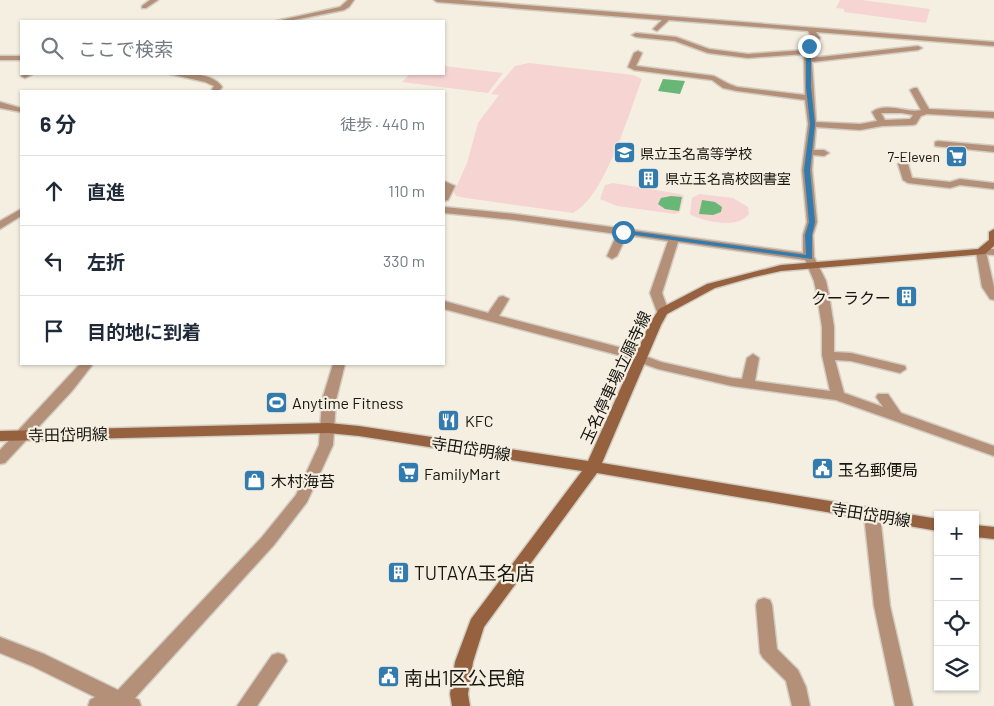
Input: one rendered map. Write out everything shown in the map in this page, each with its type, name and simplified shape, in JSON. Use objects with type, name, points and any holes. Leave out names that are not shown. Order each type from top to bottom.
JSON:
[{"type":"main road","points":[[987,252],[994,241],[994,232]]},
{"type":"main road","name":"玉名停車場立願寺線","points":[[460,706],[459,694],[464,662],[477,624],[593,467],[640,359],[663,312],[711,286],[811,262],[987,252]]},
{"type":"main road","name":"寺田岱明線","points":[[0,436],[328,428],[359,431],[593,467],[934,524]]},
{"type":"main road","points":[[979,531],[994,533]]},
{"type":"street","points":[[144,7],[155,0]]},
{"type":"street","points":[[286,20],[342,9],[348,6],[351,0]]},
{"type":"street","points":[[437,0],[496,2],[541,8],[994,44]]},
{"type":"street","points":[[538,17],[541,8]]},
{"type":"street","points":[[657,29],[667,18]]},
{"type":"street","points":[[811,30],[816,38],[814,43],[809,46],[809,98],[812,124],[808,152],[808,193],[812,222],[808,235],[811,262],[823,295],[828,327],[828,355],[838,396]]},
{"type":"street","points":[[636,35],[681,40],[708,51],[748,56],[809,56],[918,48]]},
{"type":"street","points":[[638,53],[632,67],[634,68],[714,78],[726,86],[737,89],[809,98]]},
{"type":"street","points":[[0,58],[20,58]]},
{"type":"street","points":[[13,64],[20,59]]},
{"type":"street","points":[[180,75],[207,80],[217,85],[216,90]]},
{"type":"street","points":[[207,80],[213,75]]},
{"type":"street","points":[[914,90],[922,113]]},
{"type":"street","points":[[0,105],[20,110]]},
{"type":"street","points":[[882,123],[876,112],[879,110],[994,115]]},
{"type":"street","points":[[812,124],[860,128],[882,123],[913,122],[922,113]]},
{"type":"street","points":[[938,144],[994,149]]},
{"type":"street","points":[[808,152],[824,153]]},
{"type":"street","points":[[903,164],[908,180],[911,181],[950,185],[960,182],[994,186]]},
{"type":"street","points":[[445,184],[450,186],[445,196]]},
{"type":"street","points":[[445,210],[515,217],[674,239],[811,262]]},
{"type":"street","points":[[1,224],[20,213]]},
{"type":"street","points":[[1,224],[20,227]]},
{"type":"street","points":[[612,256],[623,232]]},
{"type":"street","points":[[663,312],[656,293],[674,239]]},
{"type":"street","points":[[987,252],[986,280],[994,297]]},
{"type":"street","points":[[492,317],[503,300]]},
{"type":"street","points":[[445,305],[699,374],[748,384],[838,396],[994,451]]},
{"type":"street","points":[[828,355],[851,357],[900,369]]},
{"type":"street","points":[[748,384],[753,358]]},
{"type":"street","points":[[0,459],[86,365]]},
{"type":"street","points":[[0,645],[38,660],[115,702],[268,541],[302,498],[326,445],[329,400],[339,365]]},
{"type":"street","points":[[883,397],[896,416]]},
{"type":"street","points":[[872,515],[882,606],[904,706]]},
{"type":"street","points":[[764,605],[770,654],[789,670],[796,682],[801,706]]},
{"type":"street","points":[[246,706],[278,661]]},
{"type":"shaded area","points":[[840,0],[862,0],[930,9],[926,23],[844,12],[844,9],[836,8]]},
{"type":"shaded area","points":[[529,63],[633,75],[642,79],[615,153],[605,173],[585,204],[573,213],[466,198],[456,196],[454,192],[467,163],[478,123],[499,95],[491,94],[515,66]]},
{"type":"shaded area","points":[[445,66],[503,73],[488,93],[402,82],[409,75],[445,75]]},
{"type":"shaded area","points":[[663,79],[685,81],[680,94],[658,91]]},
{"type":"shaded area","points":[[613,183],[680,194],[684,196],[680,212],[675,214],[617,206],[600,199],[605,185]]},
{"type":"shaded area","points":[[699,194],[733,198],[748,207],[749,214],[744,219],[730,223],[715,222],[693,216],[690,214],[692,198]]},
{"type":"shaded area","points":[[671,196],[682,197],[679,211],[665,209],[658,204],[661,198]]},
{"type":"shaded area","points":[[702,200],[715,202],[722,207],[721,212],[713,215],[699,214]]},
{"type":"place","name":"県立玉名高等学校","points":[[624,153]]},
{"type":"place","name":"7-Eleven","points":[[956,156]]},
{"type":"place","name":"県立玉名高校図書室","points":[[649,178]]},
{"type":"place","name":"クーラクー","points":[[907,297]]},
{"type":"place","name":"Anytime Fitness","points":[[276,402]]},
{"type":"place","name":"KFC","points":[[449,420]]},
{"type":"place","name":"玉名郵便局","points":[[822,469]]},
{"type":"place","name":"FamilyMart","points":[[408,473]]},
{"type":"place","name":"木村海苔","points":[[255,480]]},
{"type":"place","name":"TUTAYA玉名店","points":[[398,572]]},
{"type":"place","name":"南出1区公民館","points":[[388,677]]},
{"type":"route","points":[[623,232],[810,257],[808,235],[812,222],[807,170],[812,124],[809,98],[809,46]]}]
